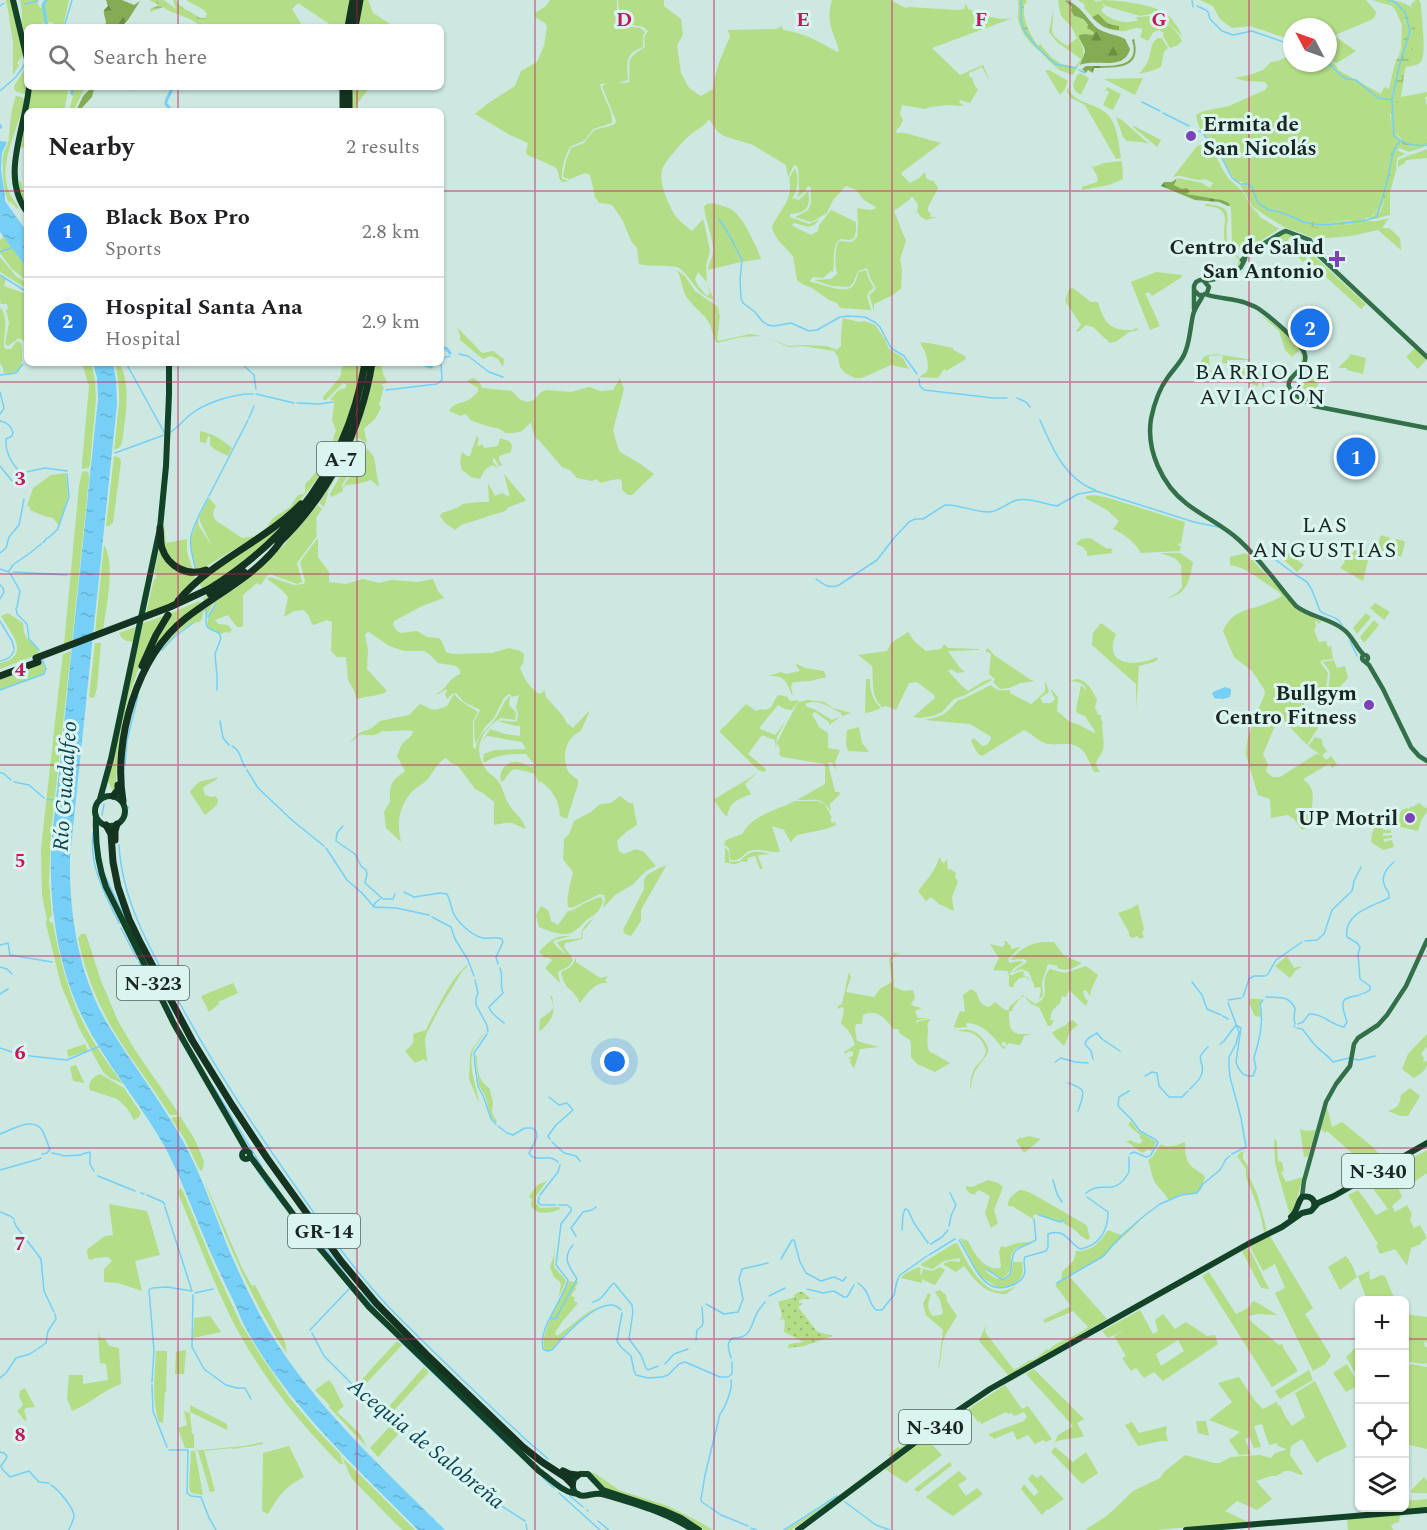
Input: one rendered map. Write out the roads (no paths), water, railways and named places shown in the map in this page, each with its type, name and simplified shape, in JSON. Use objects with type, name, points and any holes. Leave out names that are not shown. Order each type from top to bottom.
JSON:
[{"type":"highway","points":[[13,0],[24,45]]},
{"type":"highway","points":[[349,24],[353,0]]},
{"type":"highway","points":[[356,24],[360,0]]},
{"type":"highway","points":[[25,108],[28,90]]},
{"type":"highway","points":[[343,90],[343,108]]},
{"type":"highway","points":[[349,108],[350,90]]},
{"type":"highway","points":[[24,112],[11,151],[8,174],[14,196],[24,208]]},
{"type":"highway","points":[[104,824],[96,816],[96,807],[106,779],[145,607],[160,528],[166,466],[169,366]]},
{"type":"highway","name":"A-7","points":[[209,591],[250,560],[285,529],[305,505],[332,464],[347,431],[364,366]]},
{"type":"highway","name":"A-7","points":[[0,674],[167,613],[252,567],[281,541],[314,504],[326,486],[344,455],[362,406],[371,366]]},
{"type":"highway","points":[[178,601],[196,577],[267,533],[285,519],[332,464]]},
{"type":"highway","points":[[160,528],[161,542],[167,558],[196,577]]},
{"type":"highway","points":[[96,830],[98,826],[104,824],[117,824],[125,812],[121,781],[125,734],[138,686],[150,659],[175,627],[237,584],[275,550],[281,541]]},
{"type":"highway","points":[[100,799],[111,796],[118,790],[121,740],[133,689],[149,649],[168,615]]},
{"type":"highway","points":[[106,779],[105,791],[123,801]]},
{"type":"highway","name":"N-323","points":[[96,816],[96,854],[106,887],[174,1024],[247,1154],[307,1233],[369,1307],[539,1471],[568,1492],[578,1494]]},
{"type":"highway","name":"GR-14","points":[[104,824],[110,829],[118,887],[129,920],[196,1047],[267,1158],[341,1262],[388,1316],[523,1447],[565,1477],[578,1494]]},
{"type":"highway","name":"GR-14","points":[[117,824],[114,831],[115,842],[124,894],[138,928],[169,989],[208,1060],[245,1119],[362,1281],[408,1331],[527,1445],[558,1468],[569,1474],[588,1474],[606,1491],[663,1510],[699,1530]]},
{"type":"highway","name":"N-340","points":[[800,1530],[953,1414],[990,1389],[1274,1230],[1294,1215],[1299,1202],[1329,1198],[1427,1143]]},
{"type":"highway","name":"N-340","points":[[1274,1230],[1304,1212],[1311,1211],[1310,1200]]},
{"type":"highway","points":[[1298,1207],[1304,1212]]},
{"type":"highway","points":[[573,1486],[577,1475]]},
{"type":"highway","points":[[591,1493],[595,1482]]},
{"type":"highway","name":"N-323","points":[[560,1486],[567,1489],[573,1486]]},
{"type":"highway","points":[[578,1494],[585,1496],[591,1493],[601,1494],[657,1511],[693,1530]]},
{"type":"highway","points":[[793,1530],[829,1507]]},
{"type":"highway","points":[[1186,1530],[1427,1510]]},
{"type":"main road","points":[[1426,353],[1314,251],[1308,238],[1286,231],[1248,253],[1236,271],[1220,278],[1196,282],[1193,314],[1185,352],[1163,385],[1154,408],[1150,435],[1163,477],[1177,495],[1255,553],[1296,606],[1344,629],[1365,658],[1383,689],[1410,743],[1427,759]]},
{"type":"main road","points":[[1193,314],[1197,304],[1220,278]]},
{"type":"main road","points":[[1204,281],[1218,297]]},
{"type":"main road","points":[[1194,290],[1199,295],[1240,301],[1259,309],[1300,345],[1305,360],[1290,378],[1289,386],[1292,392],[1304,400],[1427,428]]},
{"type":"main road","points":[[1310,1200],[1305,1177],[1326,1102],[1350,1066],[1353,1044],[1387,1015],[1406,986],[1426,943]]},
{"type":"water","points":[[0,141],[7,142],[2,153],[1,169],[5,201],[24,228],[24,264],[0,232]]},
{"type":"water","name":"Río Guadalfeo","points":[[94,366],[114,366],[117,404],[70,857],[71,900],[82,963],[97,1004],[107,1023],[183,1141],[239,1272],[278,1346],[299,1375],[345,1429],[445,1530],[418,1530],[323,1433],[260,1353],[243,1323],[211,1254],[166,1149],[92,1035],[71,991],[64,968],[54,920],[51,847],[98,399]]},
{"type":"water","points":[[1225,687],[1231,689],[1230,697],[1215,698],[1213,692]]},
{"type":"waterway","points":[[46,0],[43,5],[46,24]]},
{"type":"waterway","points":[[65,24],[72,0]]},
{"type":"waterway","points":[[1021,0],[1021,21],[1025,32],[1037,47],[1055,64],[1076,68]]},
{"type":"waterway","points":[[1192,0],[1193,7]]},
{"type":"waterway","points":[[1389,0],[1395,2],[1405,12],[1410,31],[1392,99],[1394,136],[1410,144],[1427,145]]},
{"type":"waterway","points":[[25,4],[38,1]]},
{"type":"waterway","points":[[0,6],[4,3]]},
{"type":"waterway","points":[[1197,6],[1206,10],[1210,19],[1222,31],[1233,35],[1252,31],[1283,42]]},
{"type":"waterway","points":[[0,91],[16,77],[24,65]]},
{"type":"waterway","points":[[1079,70],[1085,73]]},
{"type":"waterway","points":[[1337,71],[1347,79],[1356,80],[1378,98],[1392,100]]},
{"type":"waterway","points":[[166,102],[172,90]]},
{"type":"waterway","points":[[1142,102],[1160,111]]},
{"type":"waterway","points":[[166,104],[169,108]]},
{"type":"waterway","points":[[1163,113],[1189,126]]},
{"type":"waterway","points":[[1199,131],[1216,146],[1232,178],[1240,184],[1249,184],[1252,187],[1258,203],[1269,210],[1303,222],[1326,225],[1377,217],[1393,154],[1400,141]]},
{"type":"waterway","points":[[719,219],[742,260],[740,280],[743,303],[762,321],[774,326],[791,323],[809,331],[817,330],[840,317],[865,317],[880,327],[891,348],[904,356],[917,374]]},
{"type":"waterway","points":[[0,252],[13,247]]},
{"type":"waterway","points":[[0,275],[24,290]]},
{"type":"waterway","points":[[444,348],[450,353]]},
{"type":"waterway","points":[[459,354],[468,356],[489,372],[503,377]]},
{"type":"waterway","points":[[444,359],[450,356]]},
{"type":"waterway","points":[[0,375],[16,373],[23,364]]},
{"type":"waterway","points":[[128,366],[164,432]]},
{"type":"waterway","points":[[244,366],[254,375],[256,389]]},
{"type":"waterway","points":[[428,366],[432,366]]},
{"type":"waterway","points":[[386,390],[437,384],[442,380],[441,366]]},
{"type":"waterway","points":[[919,379],[920,386],[924,390],[1007,398]]},
{"type":"waterway","points":[[0,392],[4,408],[0,414]]},
{"type":"waterway","points":[[169,433],[204,406],[229,397],[253,394]]},
{"type":"waterway","points":[[256,394],[294,403]]},
{"type":"waterway","points":[[1017,398],[1026,402],[1030,407]]},
{"type":"waterway","points":[[297,403],[333,402]]},
{"type":"waterway","points":[[249,418],[254,406]]},
{"type":"waterway","points":[[209,496],[248,420]]},
{"type":"waterway","points":[[1040,420],[1055,452],[1068,470],[1075,478],[1095,490]]},
{"type":"waterway","points":[[0,421],[8,425],[13,432],[12,436],[6,439],[6,448],[10,460],[18,470],[26,472],[45,468],[67,471]]},
{"type":"waterway","points":[[115,453],[164,435]]},
{"type":"waterway","points":[[0,466],[13,482],[19,485]]},
{"type":"waterway","points":[[58,528],[69,497],[67,474]]},
{"type":"waterway","points":[[816,579],[827,586],[839,585],[877,560],[909,522],[923,519],[945,505],[988,512],[1019,500],[1057,506],[1078,494],[1096,491],[1194,522],[1218,527]]},
{"type":"waterway","points":[[198,517],[208,498]]},
{"type":"waterway","points":[[0,553],[6,548],[9,537],[19,525],[24,499]]},
{"type":"waterway","points":[[195,567],[190,542],[198,518]]},
{"type":"waterway","points":[[48,538],[58,529]]},
{"type":"waterway","points":[[43,543],[47,538]]},
{"type":"waterway","points":[[14,564],[41,544]]},
{"type":"waterway","points":[[1264,551],[1307,582],[1320,611],[1337,619],[1342,625]]},
{"type":"waterway","points":[[9,571],[13,565]]},
{"type":"waterway","points":[[0,569],[9,572]]},
{"type":"waterway","points":[[13,572],[67,575]]},
{"type":"waterway","points":[[10,573],[20,591],[17,607]]},
{"type":"waterway","points":[[0,585],[4,592],[0,599]]},
{"type":"waterway","points":[[208,617],[215,605]]},
{"type":"waterway","points":[[16,608],[17,614],[27,624],[29,639]]},
{"type":"waterway","points":[[206,610],[207,626],[219,633],[221,638],[215,654],[217,690]]},
{"type":"waterway","points":[[0,621],[14,649]]},
{"type":"waterway","points":[[162,650],[174,637],[193,623]]},
{"type":"waterway","points":[[30,640],[39,650]]},
{"type":"waterway","points":[[1350,641],[1357,656]]},
{"type":"waterway","points":[[0,661],[8,658],[14,651]]},
{"type":"waterway","points":[[0,690],[44,674],[46,669],[42,659]]},
{"type":"waterway","points":[[125,765],[127,741],[138,696]]},
{"type":"waterway","points":[[220,721],[223,738],[229,745]]},
{"type":"waterway","points":[[232,746],[239,753],[245,767]]},
{"type":"waterway","points":[[247,770],[258,788],[324,846]]},
{"type":"waterway","points":[[0,773],[11,780]]},
{"type":"waterway","name":"Río Guadalfeo","points":[[14,782],[29,785],[44,798]]},
{"type":"waterway","name":"Río Guadalfeo","points":[[47,799],[53,800]]},
{"type":"waterway","points":[[102,815],[104,804]]},
{"type":"waterway","points":[[343,826],[337,833],[336,841],[355,854],[361,866],[366,870],[365,883],[383,899],[393,899],[395,894]]},
{"type":"waterway","points":[[93,833],[92,845],[96,869],[119,923]]},
{"type":"waterway","points":[[119,845],[121,866],[132,906],[158,963],[218,1069],[302,1196],[385,1303],[548,1459]]},
{"type":"waterway","points":[[326,848],[347,880],[374,907],[396,908],[429,915]]},
{"type":"waterway","points":[[1298,1024],[1303,1022],[1309,1014],[1314,1014],[1344,1027],[1347,1022],[1344,1000],[1370,990],[1370,986],[1360,979],[1358,954],[1360,947],[1347,937],[1347,929],[1354,916],[1389,898],[1383,877],[1394,862]]},
{"type":"waterway","points":[[1305,941],[1317,940],[1324,934],[1332,910],[1352,891],[1361,867]]},
{"type":"waterway","points":[[106,878],[126,920]]},
{"type":"waterway","points":[[404,892],[414,897],[447,894],[455,916],[465,928],[479,937],[502,939],[503,942],[496,957],[498,964]]},
{"type":"waterway","points":[[374,906],[380,899]]},
{"type":"waterway","points":[[432,917],[451,927],[474,976]]},
{"type":"waterway","points":[[121,928],[137,959]]},
{"type":"waterway","points":[[1243,997],[1249,979],[1268,974],[1276,960],[1302,942]]},
{"type":"waterway","points":[[0,945],[8,943],[10,955],[52,962]]},
{"type":"waterway","points":[[139,962],[149,982]]},
{"type":"waterway","points":[[0,967],[12,974]]},
{"type":"waterway","points":[[500,968],[503,993],[489,1007],[493,1014],[504,1023]]},
{"type":"waterway","points":[[151,970],[172,1014]]},
{"type":"waterway","points":[[475,980],[478,993],[476,1005],[487,1025],[488,1032]]},
{"type":"waterway","points":[[1192,982],[1202,995],[1207,1009],[1221,1015]]},
{"type":"waterway","points":[[0,994],[8,989]]},
{"type":"waterway","points":[[1266,997],[1283,998],[1289,1001],[1295,1008],[1295,1024]]},
{"type":"waterway","points":[[1228,1000],[1241,998]]},
{"type":"waterway","points":[[1220,1044],[1236,1025],[1241,1028],[1236,1062],[1242,1073],[1253,1076],[1256,1068],[1254,1058],[1261,1025],[1260,1004],[1263,1000]]},
{"type":"waterway","points":[[1228,1003],[1239,1032],[1229,1057],[1229,1065],[1246,1147],[1232,1154]]},
{"type":"waterway","points":[[1223,1016],[1228,1019]]},
{"type":"waterway","points":[[1297,1028],[1302,1029],[1333,1062],[1349,1058]]},
{"type":"waterway","points":[[1093,1059],[1091,1051],[1085,1044],[1097,1033],[1120,1051]]},
{"type":"waterway","points":[[487,1034],[474,1053],[475,1065],[478,1086],[491,1119],[496,1124]]},
{"type":"waterway","points":[[0,1048],[21,1055],[67,1060],[100,1046]]},
{"type":"waterway","points":[[1190,1089],[1201,1075],[1203,1069],[1200,1058],[1208,1047]]},
{"type":"waterway","points":[[1354,1059],[1375,1056]]},
{"type":"waterway","points":[[1055,1062],[1061,1058],[1088,1063]]},
{"type":"waterway","points":[[1145,1076],[1152,1072],[1157,1073],[1159,1086],[1169,1097],[1182,1097],[1188,1091]]},
{"type":"waterway","points":[[1068,1083],[1079,1087],[1083,1092],[1078,1111]]},
{"type":"waterway","points":[[213,1086],[262,1167]]},
{"type":"waterway","points":[[1129,1091],[1119,1097],[1118,1106],[1140,1131],[1158,1143],[1150,1156],[1146,1157],[1134,1152],[1130,1154]]},
{"type":"waterway","points":[[549,1097],[559,1105],[567,1103],[573,1110],[556,1125],[548,1136],[550,1139]]},
{"type":"waterway","points":[[0,1134],[22,1125],[38,1126],[50,1149],[47,1153],[42,1154]]},
{"type":"waterway","points":[[498,1126],[513,1135],[525,1128],[532,1128],[536,1131],[537,1137],[529,1153],[531,1156],[551,1158],[558,1162]]},
{"type":"waterway","points":[[552,1142],[564,1153],[576,1156],[580,1161]]},
{"type":"waterway","points":[[82,1154],[90,1152],[90,1164],[94,1171]]},
{"type":"waterway","points":[[52,1153],[62,1155]]},
{"type":"waterway","points":[[63,1156],[81,1155]]},
{"type":"waterway","points":[[1057,1283],[1102,1257],[1122,1235],[1160,1204],[1181,1195],[1197,1193],[1203,1184],[1220,1170],[1230,1156]]},
{"type":"waterway","points":[[1086,1193],[1092,1189],[1113,1187],[1124,1180],[1129,1172],[1129,1157]]},
{"type":"waterway","points":[[0,1170],[41,1158]]},
{"type":"waterway","points":[[540,1195],[558,1172],[560,1165]]},
{"type":"waterway","points":[[257,1170],[271,1190]]},
{"type":"waterway","points":[[98,1176],[135,1191]]},
{"type":"waterway","points":[[1053,1180],[1062,1202]]},
{"type":"waterway","points":[[949,1226],[956,1205],[950,1193]]},
{"type":"waterway","points":[[147,1195],[165,1205]]},
{"type":"waterway","points":[[276,1196],[283,1205]]},
{"type":"waterway","points":[[539,1197],[538,1202],[541,1205],[556,1205]]},
{"type":"waterway","points":[[959,1240],[984,1281],[1000,1288],[1010,1286],[1019,1282],[1023,1277],[1025,1257],[1046,1251],[1048,1234],[1063,1234],[1080,1249],[1097,1241],[1104,1231],[1108,1212],[1087,1197]]},
{"type":"waterway","points":[[559,1205],[567,1205],[571,1208],[561,1224],[556,1265],[568,1280],[547,1323],[542,1341],[543,1349],[552,1350],[574,1326],[595,1310],[614,1305],[621,1310]]},
{"type":"waterway","points":[[152,1382],[154,1351],[149,1290],[167,1287],[192,1291],[165,1207]]},
{"type":"waterway","points":[[576,1236],[571,1228],[583,1212],[596,1207]]},
{"type":"waterway","points":[[902,1230],[905,1209],[908,1210],[928,1243]]},
{"type":"waterway","points":[[0,1212],[14,1219]]},
{"type":"waterway","points":[[297,1214],[348,1278]]},
{"type":"waterway","points":[[1039,1215],[1060,1222],[1064,1220]]},
{"type":"waterway","points":[[986,1269],[1001,1279],[1010,1274],[1014,1253],[1036,1240],[1034,1219]]},
{"type":"waterway","points":[[14,1221],[41,1259],[44,1291],[54,1312]]},
{"type":"waterway","points":[[931,1244],[948,1230]]},
{"type":"waterway","points":[[929,1255],[955,1239]]},
{"type":"waterway","points":[[781,1259],[794,1240],[800,1262],[806,1273],[821,1281],[834,1277],[843,1281],[846,1277]]},
{"type":"waterway","points":[[551,1318],[556,1318],[577,1279],[567,1259],[573,1245]]},
{"type":"waterway","points":[[858,1283],[865,1290],[873,1307],[876,1310],[882,1310],[894,1295],[900,1275],[927,1256]]},
{"type":"waterway","points":[[706,1304],[724,1314],[738,1312],[743,1299],[739,1279],[742,1269],[768,1263]]},
{"type":"waterway","points":[[593,1302],[600,1299],[614,1283],[632,1305],[629,1339],[641,1355],[648,1370],[658,1366]]},
{"type":"waterway","points":[[807,1289],[823,1293],[834,1291],[847,1297],[854,1285]]},
{"type":"waterway","points":[[769,1296],[785,1288]]},
{"type":"waterway","points":[[195,1293],[213,1289]]},
{"type":"waterway","points":[[310,1330],[349,1289]]},
{"type":"waterway","points":[[361,1293],[376,1310]]},
{"type":"waterway","points":[[193,1295],[192,1347],[204,1369],[226,1385],[245,1388],[251,1399]]},
{"type":"waterway","points":[[731,1358],[729,1342],[733,1338],[747,1334],[765,1302]]},
{"type":"waterway","points":[[696,1340],[697,1330],[703,1322],[702,1307]]},
{"type":"waterway","points":[[622,1313],[617,1341],[631,1356],[636,1375],[648,1378],[662,1377],[685,1362],[720,1377],[728,1377],[732,1374],[732,1362]]},
{"type":"waterway","points":[[0,1378],[16,1358],[30,1354],[46,1343],[48,1331],[56,1319],[55,1314]]},
{"type":"waterway","name":"Acequia de Salobreña","points":[[312,1333],[324,1356],[378,1410],[480,1492],[525,1521]]},
{"type":"waterway","points":[[398,1339],[511,1448]]},
{"type":"waterway","points":[[665,1364],[674,1354],[688,1349]]},
{"type":"waterway","points":[[731,1380],[728,1398],[720,1414],[701,1499],[721,1515],[748,1526]]},
{"type":"waterway","points":[[152,1385],[153,1411],[167,1447]]},
{"type":"waterway","points":[[169,1450],[188,1450],[187,1493],[201,1497],[216,1530]]},
{"type":"waterway","points":[[0,1452],[7,1456],[1,1466],[10,1477],[29,1471],[39,1482],[49,1483]]},
{"type":"waterway","points":[[543,1478],[554,1488]]},
{"type":"waterway","points":[[51,1485],[58,1490],[71,1508],[74,1518],[69,1530]]},
{"type":"waterway","points":[[559,1493],[600,1530]]},
{"type":"waterway","points":[[570,1496],[583,1507]]},
{"type":"waterway","points":[[784,1530],[838,1497]]},
{"type":"waterway","points":[[845,1502],[876,1525],[890,1530]]},
{"type":"waterway","points":[[598,1521],[609,1530]]},
{"type":"waterway","name":"Acequia de Salobreña","points":[[526,1524],[527,1530]]},
{"type":"waterway","points":[[751,1528],[757,1530]]},
{"type":"place","name":"Ermita de San Nicolás","points":[[1191,136]]},
{"type":"place","name":"Centro de Salud San Antonio","points":[[1337,259]]},
{"type":"place","name":"Hospital Santa Ana","points":[[1310,328]]},
{"type":"place","name":"Black Box Pro","points":[[1356,457]]},
{"type":"place","name":"Bullgym Centro Fitness","points":[[1369,705]]},
{"type":"place","name":"UP Motril","points":[[1410,818]]},
{"type":"district","name":"BARRIO DE AVIACIÓN","points":[[1263,384]]},
{"type":"district","name":"LAS ANGUSTIAS","points":[[1325,536]]}]
